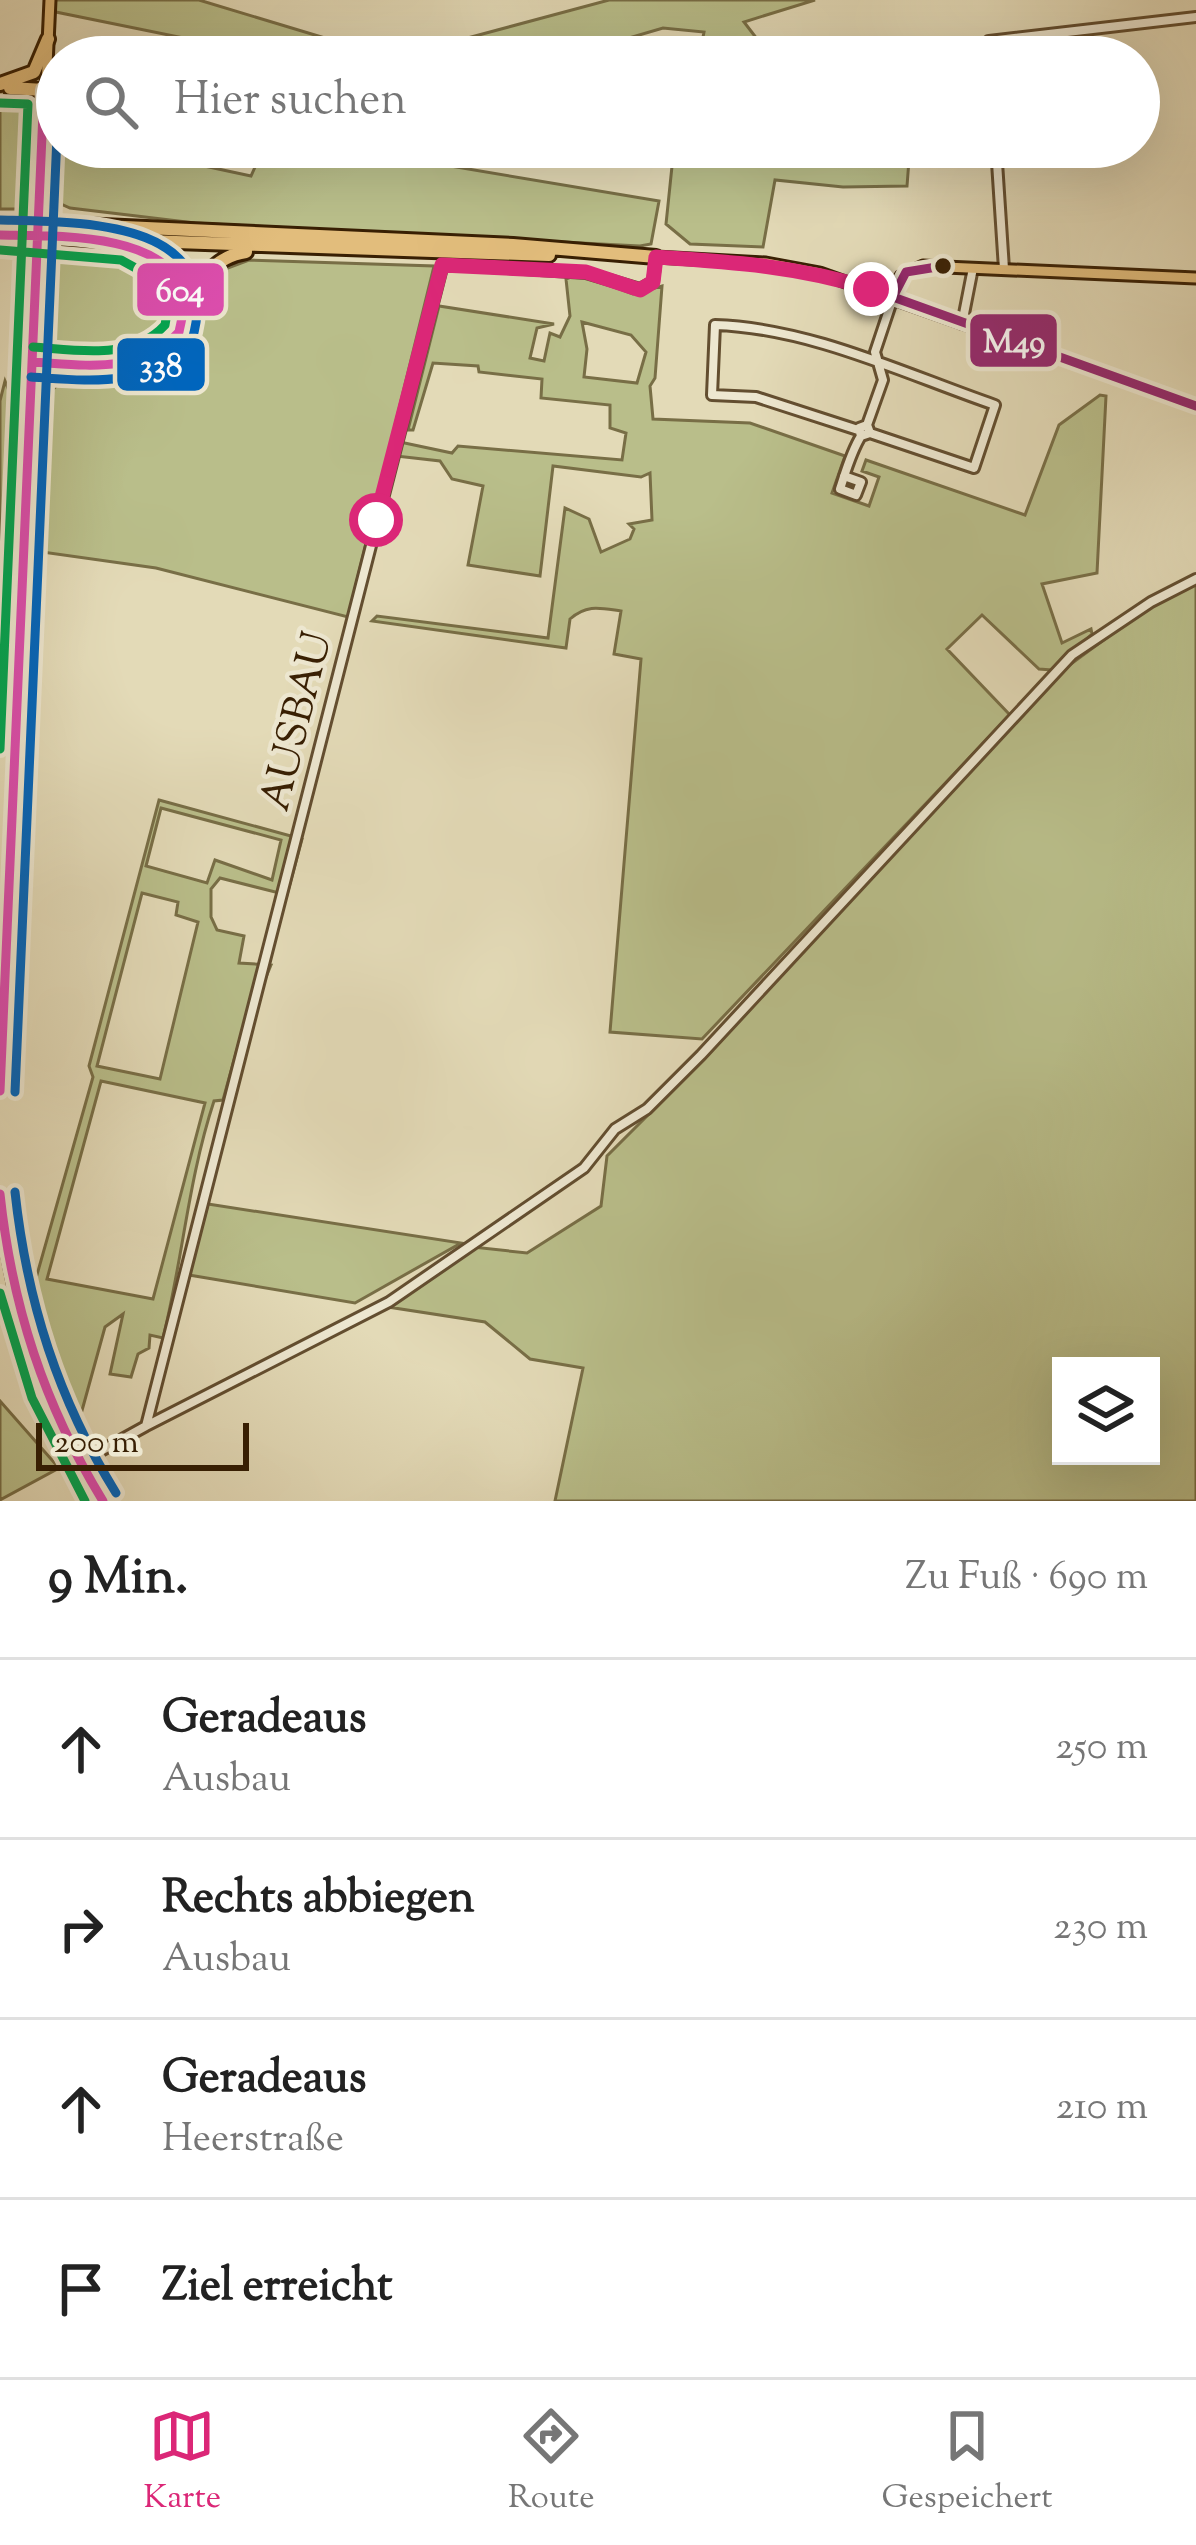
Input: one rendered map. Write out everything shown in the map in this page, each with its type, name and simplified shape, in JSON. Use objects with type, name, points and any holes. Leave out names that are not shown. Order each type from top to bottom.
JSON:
[{"type":"highway","points":[[0,86],[33,73],[36,66]]},
{"type":"highway","points":[[0,86],[36,89]]},
{"type":"highway","points":[[0,221],[17,229]]},
{"type":"highway","points":[[0,235],[17,229],[513,244],[656,257]]},
{"type":"highway","points":[[59,231],[158,258],[178,281],[182,322]]},
{"type":"highway","points":[[88,238],[513,257],[574,253]]},
{"type":"highway","points":[[32,362],[151,358],[175,338],[200,279],[217,262],[240,252],[295,248]]},
{"type":"highway","points":[[31,407],[50,375],[80,363]]},
{"type":"main road","points":[[48,36],[50,0]]},
{"type":"main road","points":[[0,1091],[41,168]]},
{"type":"main road","points":[[656,257],[779,265],[893,297],[1196,406]]},
{"type":"main road","points":[[893,297],[901,276],[916,267],[1196,278]]},
{"type":"main road","points":[[0,1194],[22,1324],[80,1462],[103,1501]]},
{"type":"street","points":[[1025,36],[1196,17]]},
{"type":"street","points":[[997,168],[1004,269]]},
{"type":"street","name":"AUSBAU","points":[[146,1426],[442,265],[586,272],[640,290],[653,282],[656,257]]},
{"type":"street","points":[[962,324],[973,268]]},
{"type":"street","points":[[844,476],[883,380],[874,352],[893,297]]},
{"type":"street","points":[[715,325],[757,326],[876,364],[995,405],[974,468],[755,397],[712,395],[715,325]]},
{"type":"street","points":[[80,1462],[389,1302],[584,1168],[616,1129],[647,1109],[701,1055],[1072,656],[1151,602],[1196,579]]},
{"type":"green space","points":[[54,0],[199,0],[318,36],[174,36],[51,11]]},
{"type":"green space","points":[[609,0],[815,0],[744,22],[755,36],[703,36],[704,32],[663,28],[636,36],[475,36]]},
{"type":"green space","points":[[0,95],[26,98],[36,121],[31,209],[0,209]]},
{"type":"green space","points":[[49,168],[214,168],[251,176],[255,168],[462,168],[659,201],[651,244],[640,246],[195,223],[70,208],[50,199]]},
{"type":"green space","points":[[672,168],[908,168],[907,186],[843,187],[775,180],[763,247],[690,244],[666,224]]},
{"type":"green space","points":[[58,246],[125,249],[169,272],[179,316],[163,343],[125,357],[58,354],[41,346],[42,256]]},
{"type":"green space","points":[[249,260],[434,266],[348,617],[156,568],[35,551],[41,444],[35,443],[41,410],[52,390],[85,376],[150,369],[172,357],[196,328],[225,269]]},
{"type":"green space","points":[[578,274],[633,294],[662,286],[655,378],[650,386],[653,419],[750,423],[845,456],[832,493],[869,506],[879,477],[862,471],[866,460],[1025,515],[1059,425],[1100,395],[1106,396],[1097,573],[1042,584],[1062,643],[1091,629],[1092,634],[1052,670],[1039,669],[982,615],[947,649],[1010,715],[702,1039],[610,1032],[641,659],[614,654],[621,611],[594,608],[576,614],[570,619],[566,648],[372,621],[377,616],[548,638],[565,508],[589,519],[601,552],[630,539],[634,529],[629,524],[652,520],[650,473],[641,477],[553,466],[540,576],[468,565],[483,486],[452,479],[440,461],[396,456],[400,442],[452,453],[458,446],[622,460],[626,433],[610,428],[610,405],[541,398],[542,379],[479,372],[478,366],[433,363],[413,430],[408,430],[439,306],[554,324],[537,328],[530,358],[544,361],[550,333],[560,337],[570,316],[566,279]],"holes":[[[582,322],[631,335],[646,352],[637,383],[584,377],[587,349]]]},
{"type":"green space","points":[[5,381],[19,416],[6,741],[0,739],[0,401]]},
{"type":"green space","points":[[1196,582],[1196,1501],[555,1501],[583,1368],[530,1359],[485,1322],[388,1307],[473,1247],[527,1253],[601,1206],[607,1156],[705,1058],[1060,672],[1162,597]]},
{"type":"green space","points":[[159,800],[302,839],[287,895],[220,878],[211,889],[211,917],[217,930],[244,936],[239,963],[271,965],[250,1029],[241,1035],[223,1100],[214,1101],[205,1131],[163,1338],[150,1335],[149,1348],[138,1354],[131,1377],[110,1374],[123,1314],[105,1327],[78,1425],[69,1424],[36,1349],[27,1310],[93,1077],[89,1066]],"holes":[[[161,808],[281,840],[272,880],[215,860],[207,883],[146,866]],[[142,893],[178,902],[176,915],[198,922],[160,1079],[97,1066]],[[101,1081],[205,1103],[153,1299],[47,1279]]]},
{"type":"green space","points":[[208,1204],[461,1243],[355,1303],[189,1275]]},
{"type":"green space","points":[[0,1401],[59,1468],[0,1500]]},
{"type":"transit line","points":[[0,103],[28,104],[0,749]]},
{"type":"transit line","name":"604","points":[[0,1091],[41,168]]},
{"type":"transit line","name":"338","points":[[15,1092],[56,168]]},
{"type":"transit line","name":"338","points":[[0,220],[69,223],[140,235],[168,249],[188,270],[197,300],[192,340],[157,367],[118,378],[31,377]]},
{"type":"transit line","name":"604","points":[[0,235],[76,238],[133,248],[173,274],[183,295],[179,332],[147,355],[110,364],[32,362]]},
{"type":"transit line","points":[[0,250],[121,260],[163,283],[169,300],[165,325],[137,344],[103,351],[33,347]]},
{"type":"transit line","name":"M49","points":[[943,266],[906,272],[893,297],[1196,406]]},
{"type":"transit line","name":"338","points":[[15,1192],[28,1272],[48,1348],[77,1422],[116,1493]]},
{"type":"transit line","name":"604","points":[[0,1194],[13,1276],[34,1354],[64,1428],[103,1501]]},
{"type":"transit line","points":[[0,1293],[32,1398],[85,1501]]},
{"type":"route","points":[[376,520],[442,265],[586,272],[640,290],[653,282],[656,257],[736,260],[779,265],[871,289]]}]
